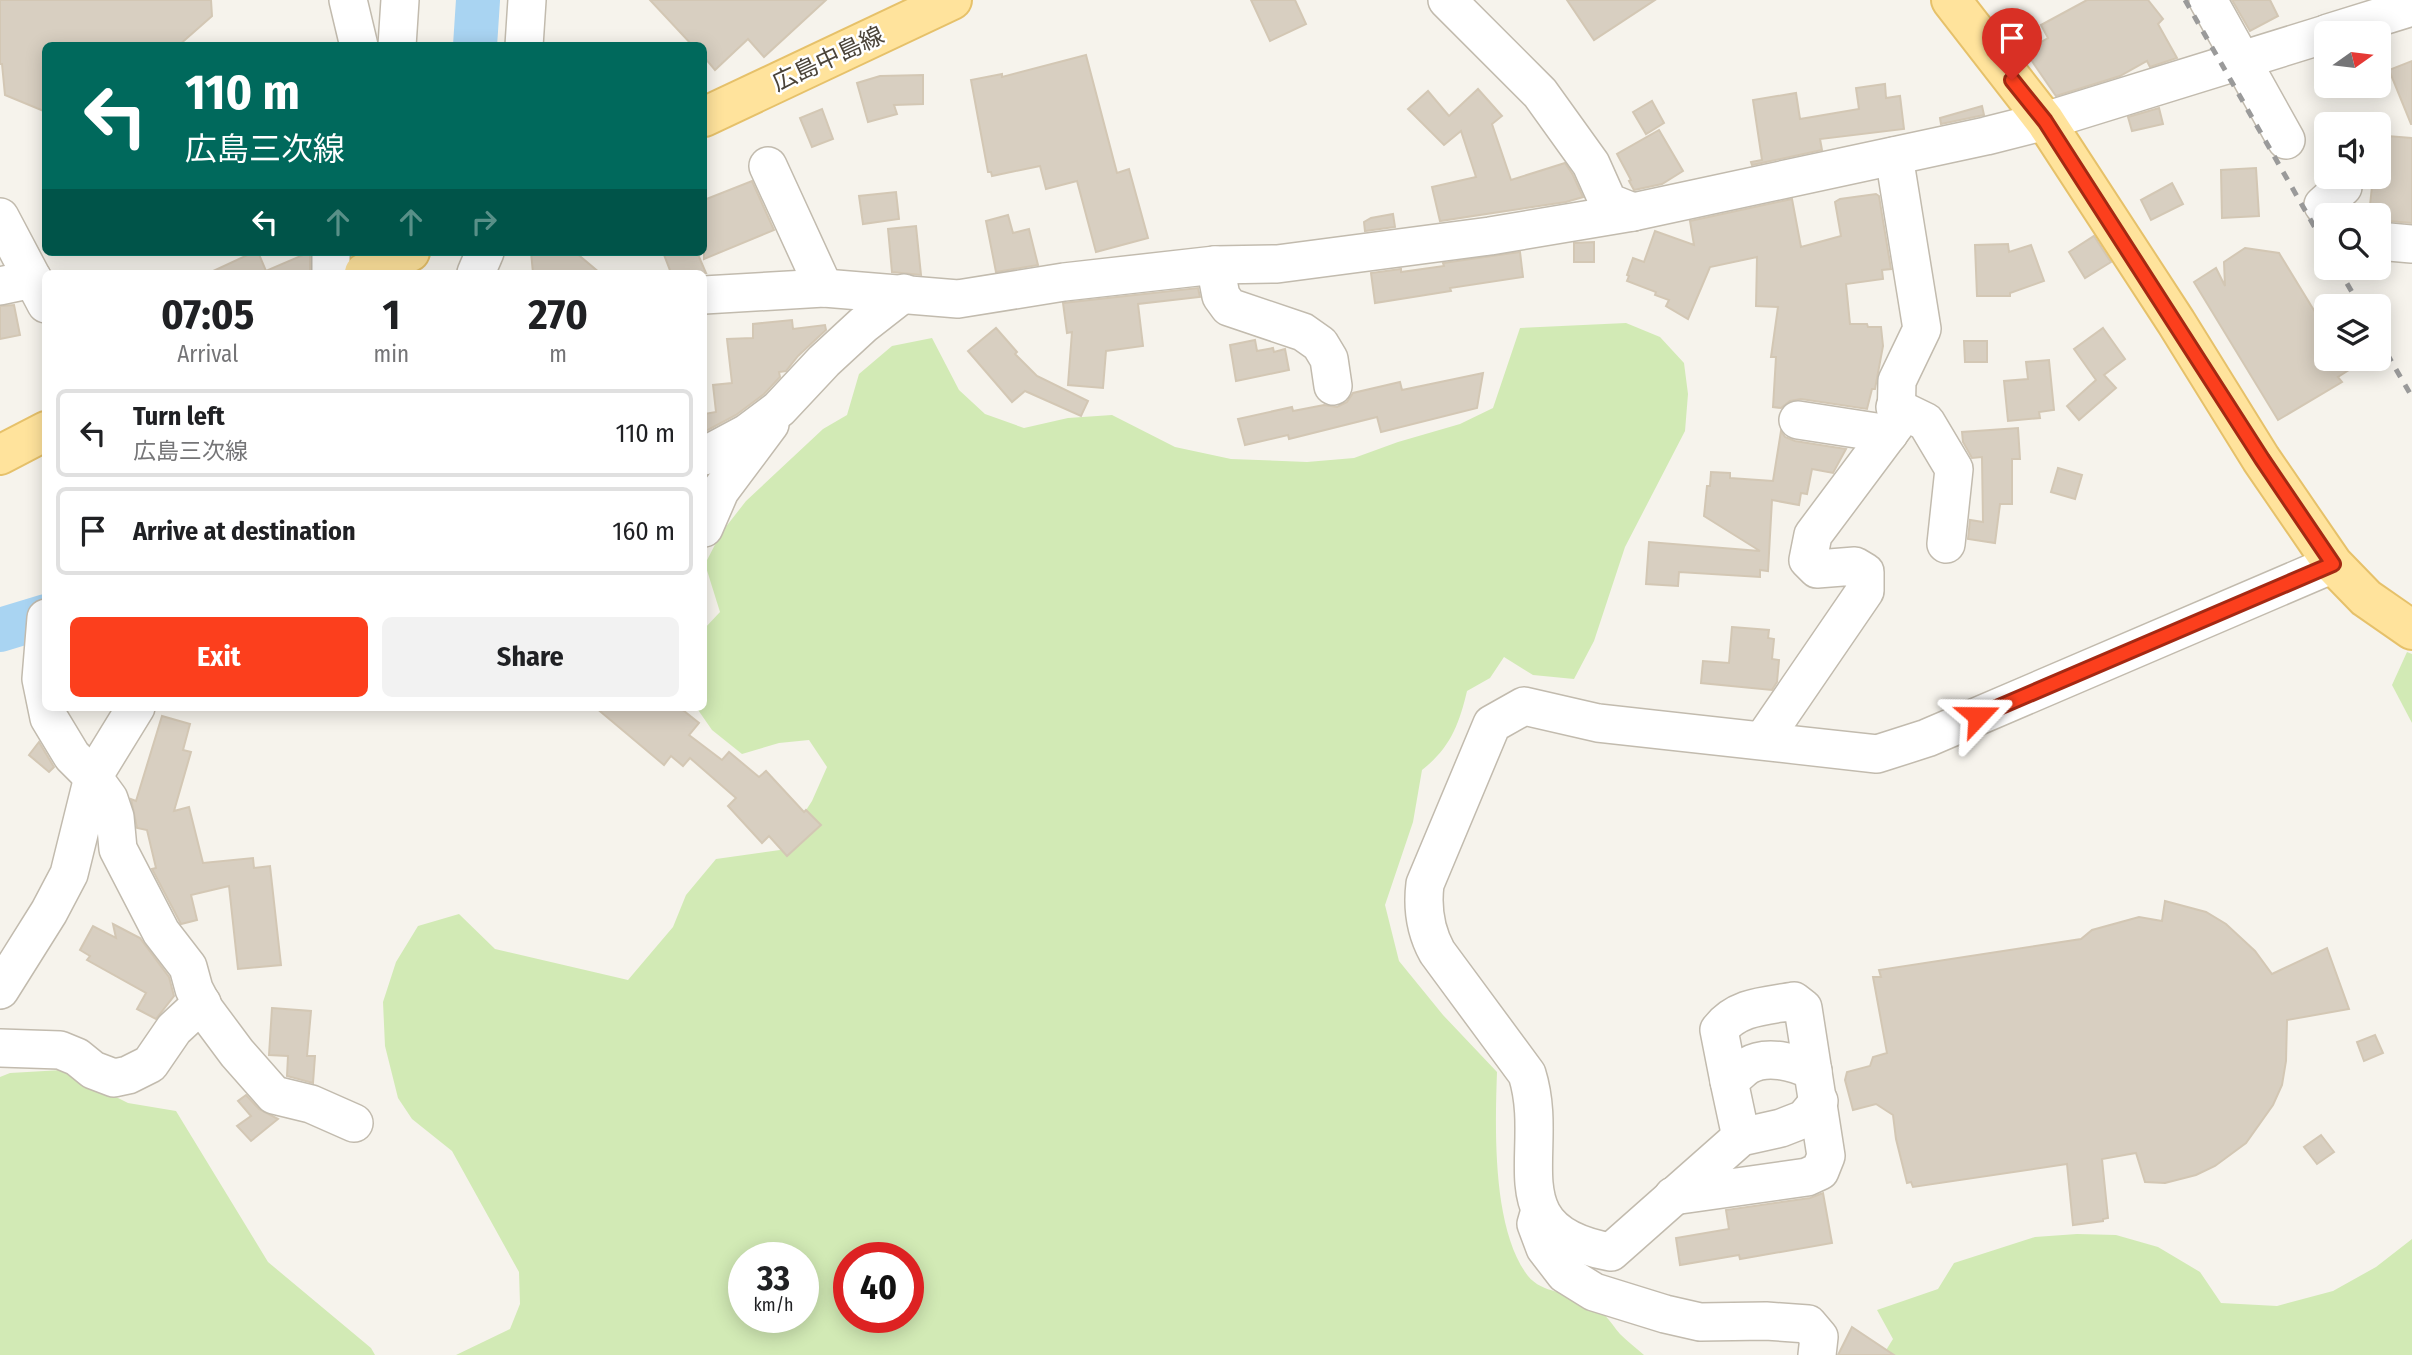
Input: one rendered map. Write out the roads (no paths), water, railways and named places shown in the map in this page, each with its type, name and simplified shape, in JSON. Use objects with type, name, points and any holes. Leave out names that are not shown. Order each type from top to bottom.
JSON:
[{"type":"main road","name":"広島中島線","points":[[707,115],[907,10],[952,0]]},
{"type":"main road","points":[[1951,0],[2045,121],[2262,459],[2333,564],[2366,598],[2412,630]]},
{"type":"main road","points":[[339,263],[384,256]]},
{"type":"main road","points":[[0,455],[42,433]]},
{"type":"street","points":[[348,0],[358,42]]},
{"type":"street","points":[[397,42],[400,0]]},
{"type":"street","points":[[524,42],[527,0]]},
{"type":"street","points":[[1447,0],[1540,93],[1591,164],[1608,202],[1633,212]]},
{"type":"street","points":[[2208,0],[2286,140]]},
{"type":"street","points":[[2368,21],[2412,7]]},
{"type":"street","points":[[707,295],[824,288],[958,299],[1064,282],[1215,265],[1277,264],[1490,236],[1633,212],[2045,121],[2314,38]]},
{"type":"street","points":[[1865,572],[1855,566],[1817,569],[1808,560],[1813,535],[1892,420],[1897,381],[1922,329],[1894,156]]},
{"type":"street","points":[[768,166],[824,288]]},
{"type":"street","points":[[0,217],[26,290]]},
{"type":"street","points":[[2391,242],[2412,244]]},
{"type":"street","points":[[1215,265],[1221,296],[1229,307],[1303,332],[1320,344],[1329,359],[1333,386]]},
{"type":"street","points":[[707,454],[747,433],[779,409],[863,325],[904,293]]},
{"type":"street","points":[[707,521],[720,491],[794,392]]},
{"type":"street","points":[[1798,420],[1926,422],[1954,469],[1946,544]]},
{"type":"street","points":[[1816,1086],[1804,1119],[1781,1128],[1741,1137],[1611,1252],[1570,1241],[1544,1219],[1533,1185],[1534,1094],[1527,1074],[1437,952],[1427,927],[1423,897],[1425,884],[1492,724],[1524,706],[1598,723],[1877,754],[1907,746],[2333,564]]},
{"type":"street","points":[[1763,740],[1865,591],[1865,572]]},
{"type":"street","points":[[1816,627],[1865,572]]},
{"type":"street","points":[[48,711],[58,737],[109,800],[115,817],[118,849],[161,932],[188,967],[202,1003],[237,1053],[274,1095],[311,1104],[354,1123]]},
{"type":"street","points":[[0,990],[69,874],[93,777],[134,711]]},
{"type":"street","points":[[1673,1196],[1807,1177],[1819,1171],[1826,1156],[1816,1086],[1803,1008],[1794,1001],[1743,1010],[1727,1019],[1719,1030],[1741,1137]]},
{"type":"street","points":[[0,1048],[60,1050],[77,1057],[93,1070],[114,1078],[128,1075],[150,1064],[174,1029],[202,1003]]},
{"type":"street","points":[[1729,1081],[1749,1065],[1769,1060],[1796,1062],[1816,1086]]},
{"type":"street","points":[[1539,1209],[1536,1224],[1545,1248],[1565,1274],[1594,1292],[1700,1322],[1766,1321],[1808,1324],[1819,1338],[1817,1355]]},
{"type":"waterway","points":[[475,42],[478,0]]},
{"type":"waterway","points":[[0,630],[42,617]]},
{"type":"railway","points":[[2185,0],[2314,226]]},
{"type":"railway","points":[[2345,280],[2353,294]]},
{"type":"railway","points":[[2391,361],[2412,397]]}]
